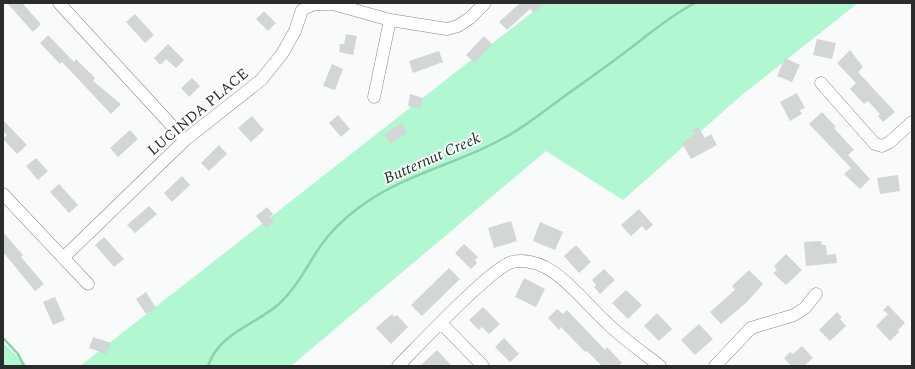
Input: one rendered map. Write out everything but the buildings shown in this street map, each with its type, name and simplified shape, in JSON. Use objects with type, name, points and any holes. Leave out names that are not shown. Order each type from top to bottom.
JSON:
[{"type":"street","points":[[59,3],[185,140]]},
{"type":"street","points":[[299,7],[314,4],[333,4],[390,20],[447,29],[458,26],[470,18],[485,3]]},
{"type":"street","name":"LUCINDA PLACE","points":[[63,258],[185,140],[261,80],[282,54],[295,31],[299,7]]},
{"type":"street","points":[[374,97],[390,20]]},
{"type":"street","points":[[821,83],[875,144],[882,146],[890,142],[912,122]]},
{"type":"street","points":[[3,194],[88,284]]},
{"type":"street","points":[[398,366],[441,323],[499,269],[512,262],[537,264],[551,271],[567,283],[606,323],[660,366]]},
{"type":"street","points":[[715,366],[750,328],[794,315],[805,308],[816,294]]},
{"type":"street","points":[[441,323],[484,366]]},
{"type":"green space","points":[[544,3],[858,3],[743,94],[623,200],[546,151],[291,366],[80,366]]},
{"type":"green space","points":[[3,343],[28,366],[3,366]]},
{"type":"waterway","name":"Butternut Creek","points":[[208,366],[220,345],[229,337],[270,311],[286,297],[326,239],[338,225],[357,209],[376,196],[415,176],[476,151],[516,131],[670,18],[695,3]]},
{"type":"waterway","points":[[3,338],[18,354],[24,366]]}]
